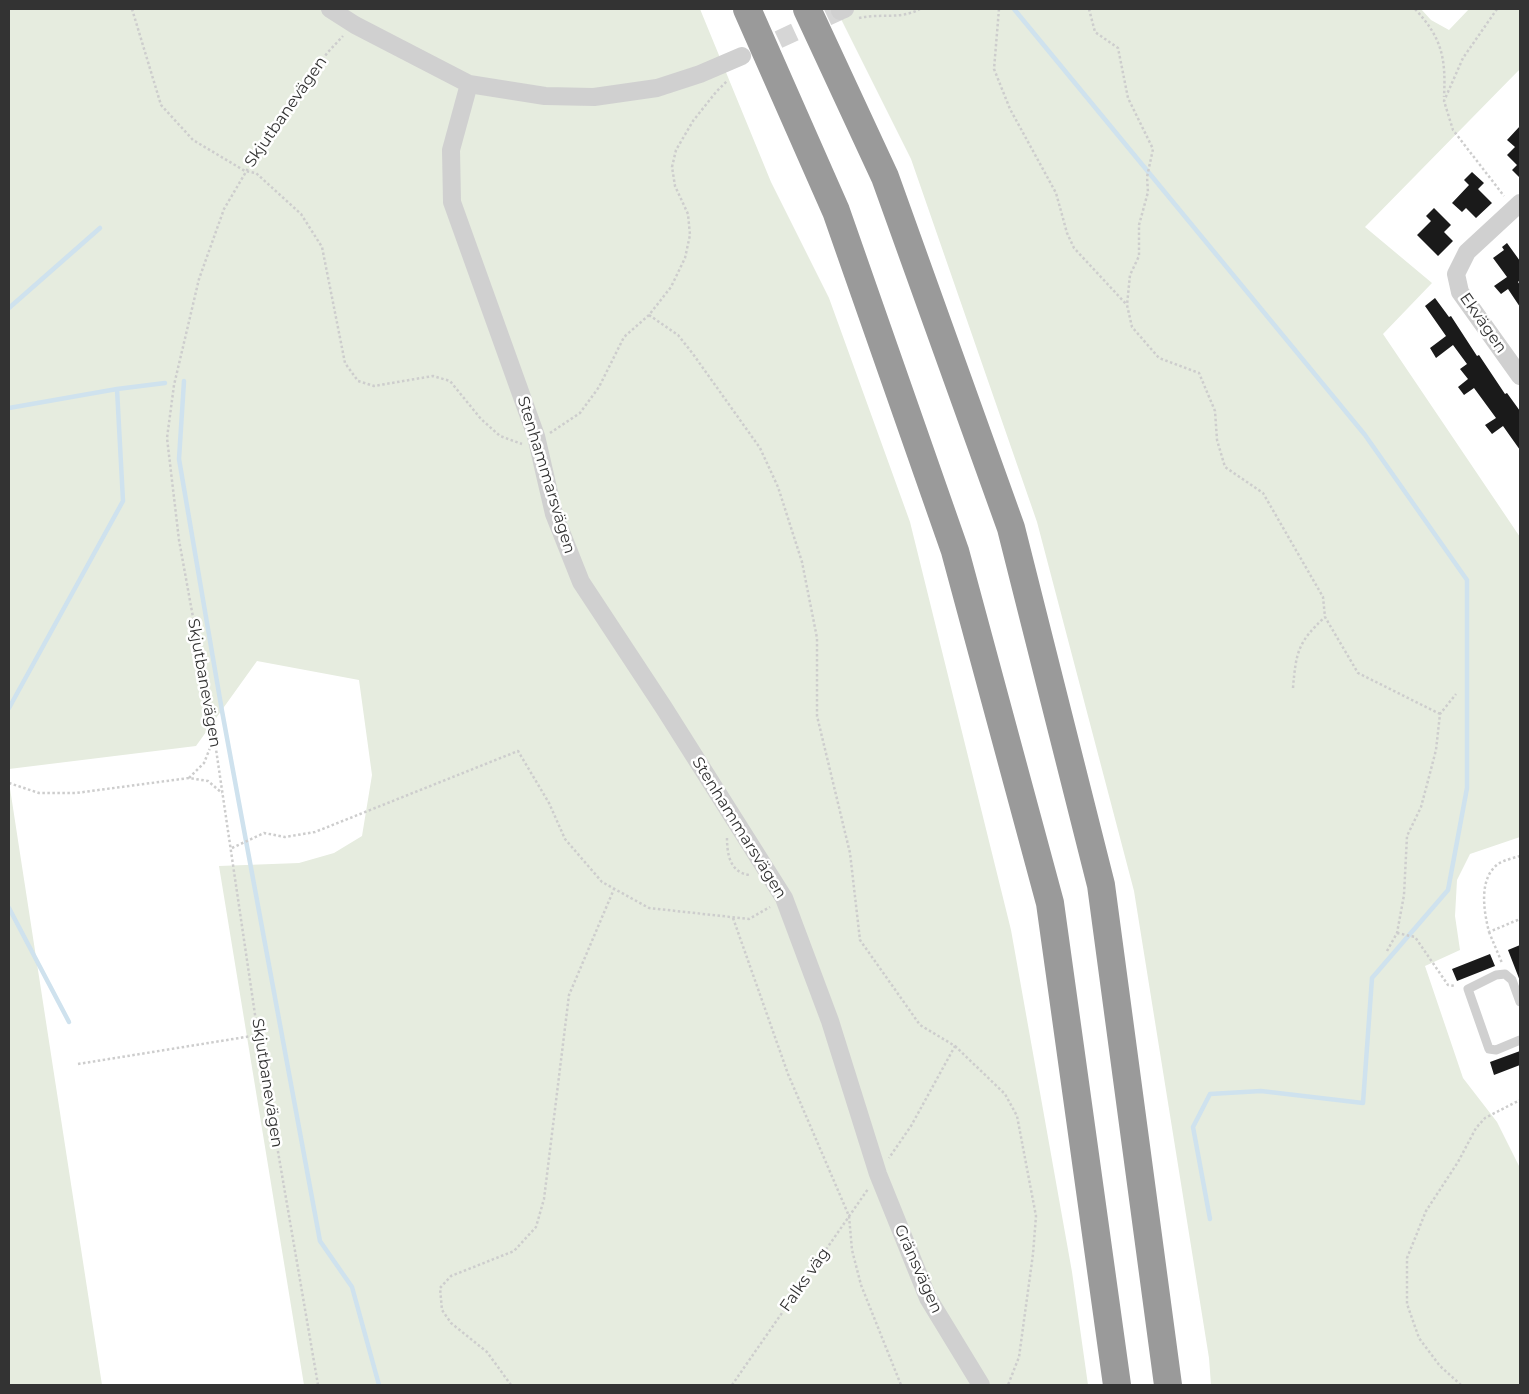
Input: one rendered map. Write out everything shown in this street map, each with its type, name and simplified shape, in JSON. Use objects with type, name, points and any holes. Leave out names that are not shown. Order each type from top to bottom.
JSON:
[{"type":"highway","points":[[747,9],[836,211],[955,551],[1050,903],[1117,1385]]},
{"type":"highway","points":[[808,9],[885,177],[1011,528],[1100,885],[1168,1385]]},
{"type":"street","points":[[330,9],[355,25],[469,84],[545,96],[594,97],[657,88],[700,74],[742,56]]},
{"type":"street","name":"Stenhammarsvägen","points":[[469,84],[451,150],[452,202],[536,436],[554,514],[581,582],[664,708],[784,898],[830,1021],[878,1174]]},
{"type":"street","name":"Ekvägen","points":[[1517,206],[1467,252],[1456,274],[1460,292],[1520,376]]},
{"type":"street","name":"Gränsvägen","points":[[878,1174],[928,1298],[981,1385]]},
{"type":"lane","points":[[1520,1002],[1512,980],[1505,974],[1496,975],[1468,988],[1489,1049],[1496,1050],[1520,1040]]},
{"type":"path","points":[[132,9],[161,105],[193,140],[244,171],[256,173],[301,214],[322,247],[345,363],[358,381],[374,386],[433,376],[450,381],[481,419],[500,436],[523,444],[536,436],[554,432],[580,413],[599,387],[624,337],[649,315],[671,287],[685,258],[690,235],[688,214],[675,186],[672,167],[676,150],[693,121],[730,78]]},
{"type":"path","points":[[846,13],[891,18],[920,9]]},
{"type":"path","points":[[999,9],[994,69],[1010,110],[1056,193],[1066,233],[1074,248],[1127,305]]},
{"type":"path","points":[[1089,9],[1095,32],[1118,48],[1128,98],[1153,149],[1147,177],[1148,192],[1139,224],[1139,256],[1130,276],[1127,305],[1132,327],[1158,358],[1199,373],[1215,411],[1217,440],[1225,468],[1262,493],[1323,597],[1325,617],[1358,673],[1440,714]]},
{"type":"path","points":[[1415,9],[1440,42],[1446,68],[1444,101],[1453,130],[1517,206]]},
{"type":"path","points":[[1444,101],[1462,58],[1497,9]]},
{"type":"path","name":"Skjutbanevägen","points":[[318,1385],[258,1035],[232,848],[214,736],[179,540],[167,438],[174,385],[199,279],[224,209],[244,171],[281,113],[328,52],[355,25]]},
{"type":"path","points":[[649,315],[678,335],[693,354],[760,448],[778,487],[802,562],[817,638],[818,716],[850,852],[860,940],[920,1025],[955,1046],[1005,1094],[1018,1116],[1036,1216],[1020,1357],[1008,1385]]},
{"type":"path","points":[[1293,688],[1295,660],[1305,636],[1325,617]]},
{"type":"path","points":[[1387,951],[1397,933],[1404,895],[1407,836],[1421,807],[1436,750],[1440,714],[1456,694]]},
{"type":"path","points":[[189,778],[204,763],[214,736]]},
{"type":"path","points":[[232,848],[264,833],[284,837],[315,832],[518,751],[549,803],[565,839],[602,882],[614,889],[649,908],[749,919],[784,898]]},
{"type":"path","points":[[9,783],[39,793],[76,794],[189,778],[208,781],[223,794]]},
{"type":"path","points":[[1505,974],[1489,932],[1483,909],[1486,882],[1497,865],[1520,856]]},
{"type":"path","points":[[511,1385],[487,1352],[451,1323],[442,1310],[440,1288],[451,1276],[514,1251],[536,1227],[544,1199],[569,995],[614,889]]},
{"type":"path","points":[[732,917],[788,1074],[849,1216],[852,1250],[861,1285],[901,1385]]},
{"type":"path","points":[[1489,932],[1520,919]]},
{"type":"path","points":[[1397,933],[1415,937],[1448,985],[1468,988]]},
{"type":"path","points":[[78,1064],[258,1035]]},
{"type":"path","name":"Falks väg","points":[[732,1385],[911,1126],[955,1046]]},
{"type":"path","points":[[1461,1385],[1440,1366],[1418,1338],[1407,1304],[1406,1258],[1426,1211],[1458,1162],[1476,1128],[1485,1118],[1520,1100]]},
{"type":"shaded area","points":[[9,9],[700,9],[771,182],[829,298],[910,522],[1011,930],[1072,1272],[1088,1385],[304,1385],[219,866],[299,863],[334,853],[362,836],[372,775],[359,680],[257,661],[196,746],[9,769]]},
{"type":"shaded area","points":[[836,9],[1421,9],[1431,20],[1449,30],[1469,9],[1520,9],[1520,69],[1365,227],[1432,283],[1383,334],[1520,537],[1520,837],[1470,854],[1457,880],[1455,916],[1460,950],[1425,966],[1463,1078],[1497,1122],[1520,1168],[1520,1385],[1211,1385],[1209,1358],[1134,891],[1037,522],[911,159]]},
{"type":"shaded area","points":[[9,782],[102,1385],[9,1385]]},
{"type":"building","points":[[1520,126],[1520,178],[1512,170],[1517,165],[1507,155],[1515,147],[1507,140]]},
{"type":"building","points":[[1472,172],[1484,183],[1478,189],[1492,203],[1476,218],[1466,208],[1462,212],[1452,203],[1469,185],[1464,180]]},
{"type":"building","points":[[1434,208],[1451,225],[1444,232],[1453,241],[1438,256],[1417,235],[1431,221],[1426,216]]},
{"type":"building","points":[[1507,243],[1520,261],[1520,280],[1518,282],[1520,285],[1520,307],[1508,289],[1501,294],[1494,286],[1507,277],[1493,258],[1504,250],[1502,247]]},
{"type":"building","points":[[1435,298],[1449,317],[1451,316],[1477,356],[1479,355],[1505,394],[1507,393],[1520,411],[1520,450],[1503,426],[1492,434],[1485,425],[1496,418],[1474,388],[1464,395],[1458,387],[1468,379],[1460,369],[1467,364],[1453,345],[1436,358],[1430,348],[1446,336],[1425,306]]},
{"type":"building","points":[[1520,945],[1520,981],[1508,950]]},
{"type":"building","points":[[1490,954],[1495,966],[1457,981],[1452,969]]},
{"type":"building","points":[[1520,1051],[1520,1065],[1494,1075],[1490,1062]]},
{"type":"waterway","points":[[1014,9],[1365,435],[1467,580],[1467,788],[1448,890],[1372,978],[1363,1103],[1261,1091],[1210,1094],[1193,1127],[1210,1219]]},
{"type":"waterway","points":[[9,308],[100,228]]},
{"type":"waterway","points":[[184,381],[179,459],[222,711],[320,1241],[352,1287],[379,1385]]},
{"type":"waterway","points":[[9,408],[117,389],[165,383]]},
{"type":"waterway","points":[[9,708],[123,501],[117,389]]},
{"type":"waterway","points":[[9,908],[69,1022]]},
{"type":"tunnel","points":[[754,51],[840,11]]}]
